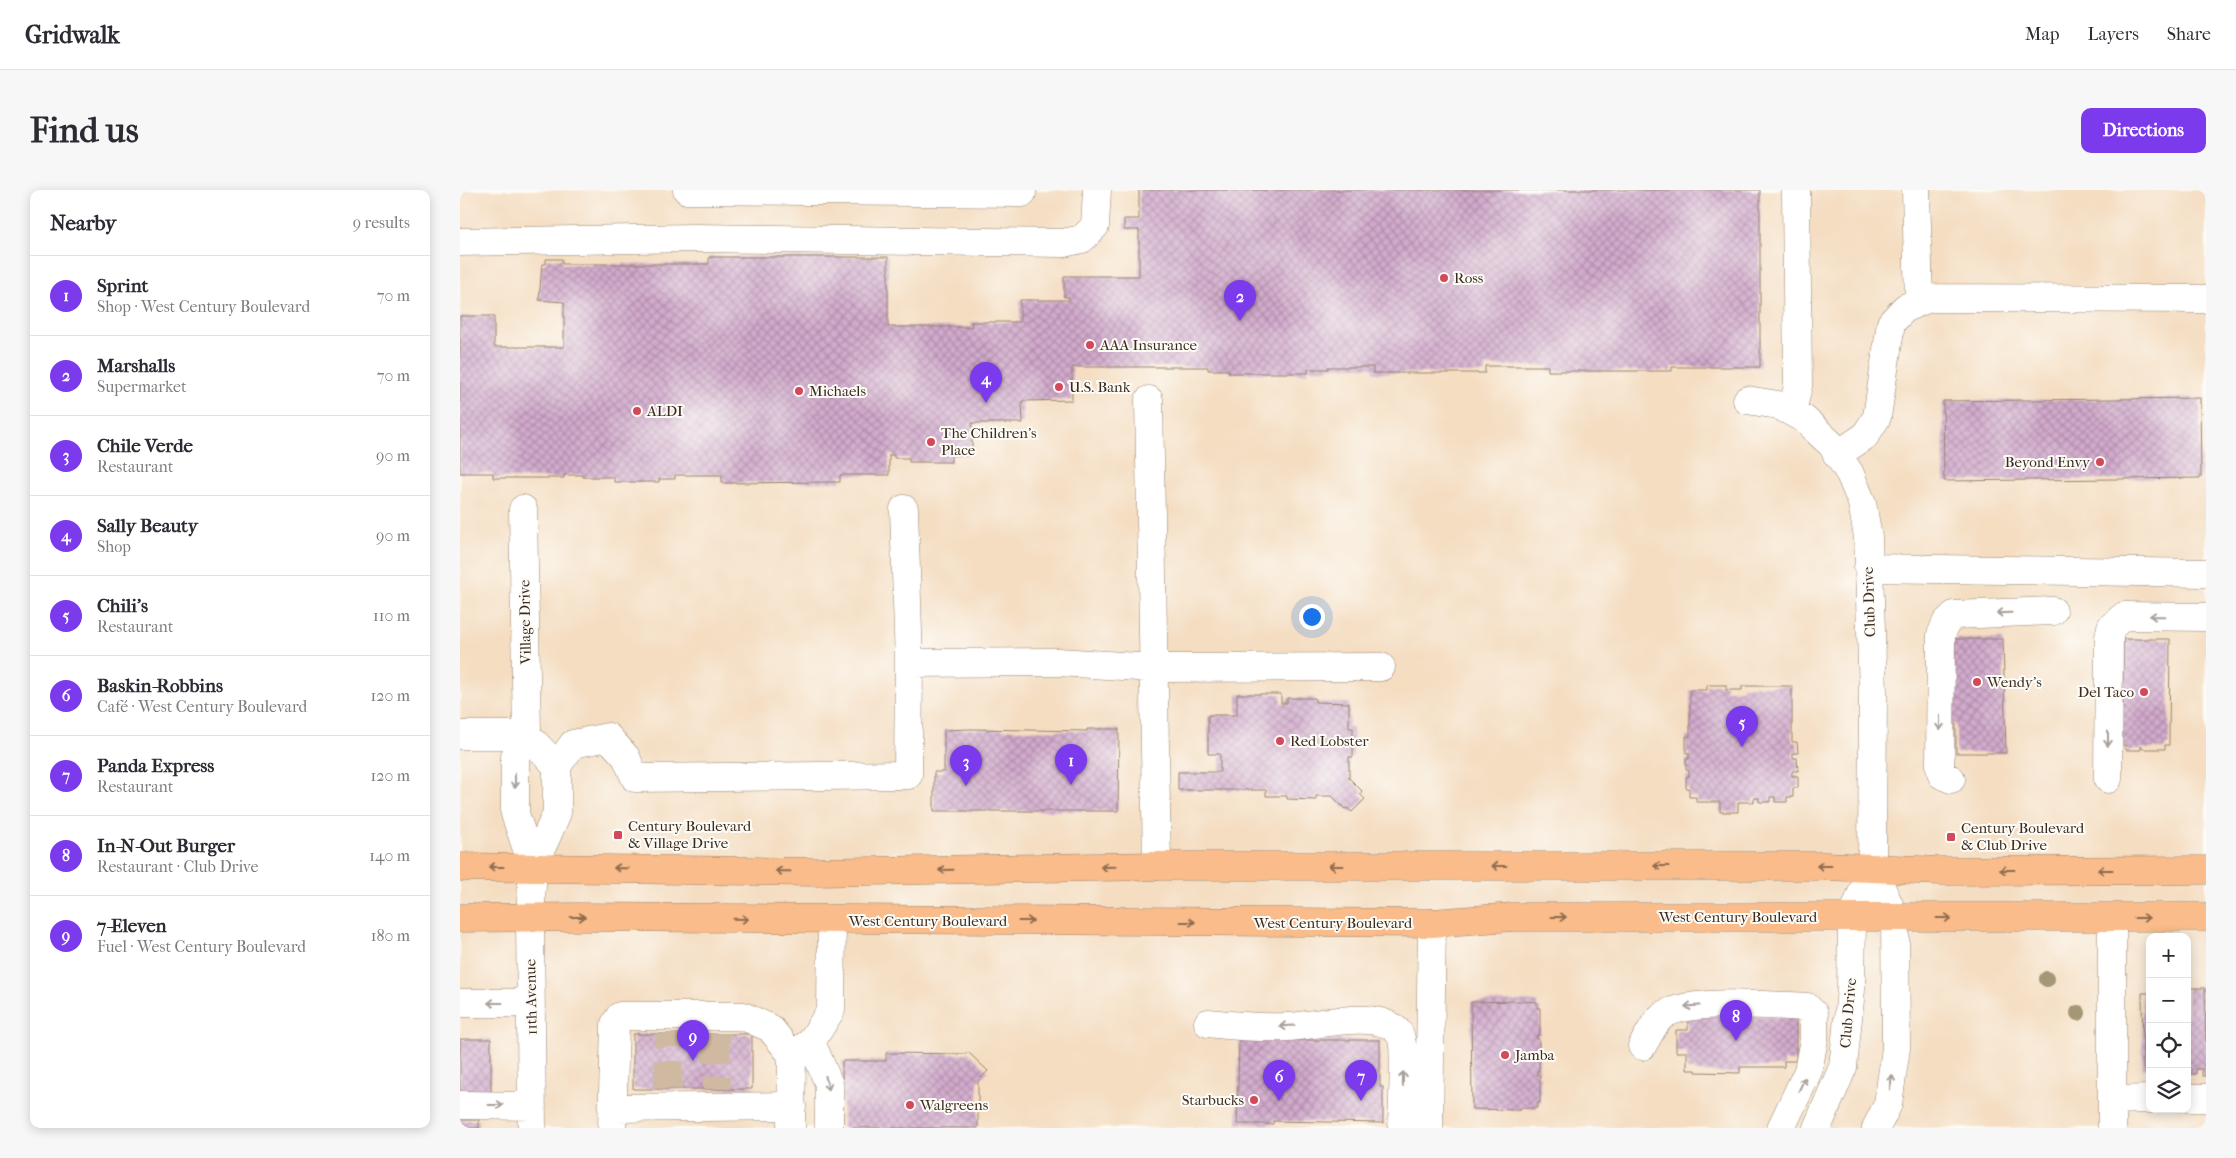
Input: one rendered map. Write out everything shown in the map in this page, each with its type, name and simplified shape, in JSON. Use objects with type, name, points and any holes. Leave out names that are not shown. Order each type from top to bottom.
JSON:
[{"type":"main road","points":[[460,867],[817,872],[1157,866],[1872,867],[1940,871],[2206,870]]},
{"type":"main road","name":"West Century Boulevard","points":[[460,918],[1432,923],[1513,917],[2206,917]]},
{"type":"street","points":[[687,190],[1022,193],[1022,190]]},
{"type":"street","points":[[460,242],[694,238],[1063,243],[1082,239],[1095,226],[1097,190]]},
{"type":"street","points":[[1792,412],[1798,386],[1796,190]]},
{"type":"street","points":[[1916,190],[1918,302]]},
{"type":"street","points":[[1837,455],[1864,436],[1877,417],[1891,323],[1905,308],[1918,302],[1929,298],[2206,299]]},
{"type":"street","points":[[1150,400],[1157,866]]},
{"type":"street","name":"Club Drive","points":[[1747,400],[1778,405],[1792,412],[1804,419],[1832,445],[1850,474],[1862,503],[1868,537],[1873,694],[1872,867],[1852,918],[1851,990],[1842,1067],[1817,1128]]},
{"type":"street","name":"Village Drive","points":[[523,509],[527,736]]},
{"type":"street","points":[[533,867],[557,813],[557,766],[573,744],[608,737],[626,757],[635,778],[908,775],[909,663],[904,509]]},
{"type":"street","points":[[1868,568],[2206,573]]},
{"type":"street","points":[[1950,779],[1942,775],[1940,767],[1941,636],[1946,623],[1954,615],[2053,611]]},
{"type":"street","points":[[2108,779],[2109,637],[2111,627],[2124,616],[2206,617]]},
{"type":"street","points":[[909,663],[1058,662],[1155,668],[1381,667]]},
{"type":"street","points":[[460,736],[527,736],[557,766]]},
{"type":"street","points":[[527,736],[516,756],[515,814],[533,867]]},
{"type":"street","name":"11th Avenue","points":[[532,1117],[530,918],[533,867]]},
{"type":"street","name":"Club Drive","points":[[1872,867],[1895,918],[1896,1048],[1888,1104],[1876,1128]]},
{"type":"street","points":[[2112,918],[2112,1128]]},
{"type":"street","points":[[829,1128],[829,1084],[802,1048],[770,1028],[743,1016],[716,1025],[669,1025],[620,1016],[615,1024],[612,1118],[668,1098],[717,1098],[792,1117],[802,1048],[831,1010],[832,920]]},
{"type":"street","points":[[1429,1128],[1432,923]]},
{"type":"street","points":[[460,1003],[530,1003]]},
{"type":"street","points":[[1642,1046],[1661,1017],[1679,1007],[1713,1005],[1807,1007],[1814,1014],[1814,1039],[1808,1071],[1781,1128]]},
{"type":"street","points":[[1208,1023],[1290,1027],[1361,1020],[1379,1022],[1394,1028],[1401,1034],[1403,1049],[1402,1128]]},
{"type":"street","points":[[2191,1098],[2206,1098]]},
{"type":"street","points":[[2112,1100],[2146,1099]]},
{"type":"street","points":[[460,1105],[532,1117]]},
{"type":"building","points":[[1139,190],[1760,190],[1760,367],[1672,367],[1672,371],[1548,371],[1548,366],[1485,366],[1485,373],[1373,373],[1373,367],[1328,367],[1328,369],[1308,369],[1308,373],[1229,373],[1229,370],[1208,370],[1208,367],[1072,367],[1072,400],[1022,401],[1023,423],[972,423],[972,455],[951,455],[951,462],[909,462],[909,458],[894,458],[894,455],[889,455],[889,475],[840,475],[840,482],[722,483],[722,475],[675,475],[675,479],[659,479],[659,482],[614,482],[614,477],[583,477],[583,475],[564,475],[564,478],[493,478],[493,473],[460,473],[460,316],[494,316],[494,347],[564,347],[564,302],[539,300],[542,264],[546,264],[546,259],[562,259],[562,264],[709,264],[709,257],[888,257],[888,327],[972,327],[971,322],[1020,322],[1020,300],[1069,300],[1069,297],[1064,297],[1064,276],[1139,276],[1139,230],[1124,230],[1124,219],[1139,219]]},
{"type":"building","points":[[2200,398],[2201,478],[1944,481],[1943,401]]},
{"type":"building","name":"Wendy's","points":[[1951,639],[2003,639],[2006,753],[1956,753],[1956,724],[1949,724]]},
{"type":"building","name":"Del Taco","points":[[2123,639],[2170,639],[2169,745],[2165,745],[2165,749],[2143,749],[2141,746],[2141,750],[2126,750],[2125,745],[2122,745],[2122,739],[2119,739],[2119,710],[2123,710],[2123,702],[2118,702],[2118,683],[2123,683]]},
{"type":"building","points":[[1707,685],[1726,685],[1726,690],[1742,690],[1742,686],[1792,686],[1792,742],[1797,742],[1798,753],[1793,753],[1793,758],[1797,758],[1798,771],[1792,771],[1792,776],[1798,776],[1798,788],[1793,788],[1793,797],[1787,797],[1787,802],[1775,802],[1775,797],[1770,797],[1770,802],[1759,802],[1759,798],[1754,798],[1754,802],[1738,802],[1738,812],[1720,812],[1720,802],[1696,802],[1696,797],[1689,797],[1689,788],[1686,788],[1686,777],[1689,776],[1689,770],[1686,770],[1686,759],[1689,759],[1689,753],[1686,753],[1686,736],[1690,736],[1690,690],[1707,690]]},
{"type":"building","name":"Red Lobster","points":[[1237,694],[1281,694],[1281,703],[1287,703],[1287,698],[1315,698],[1315,702],[1349,703],[1349,728],[1353,728],[1353,757],[1349,757],[1349,778],[1362,791],[1360,794],[1365,799],[1352,812],[1347,808],[1345,809],[1332,796],[1316,796],[1316,800],[1287,799],[1287,796],[1266,796],[1266,790],[1178,790],[1178,772],[1220,772],[1220,754],[1208,754],[1208,715],[1237,715]]},
{"type":"building","points":[[1087,729],[1119,729],[1118,811],[934,811],[934,772],[944,772],[944,730],[1087,731]]},
{"type":"building","points":[[2191,988],[2205,988],[2206,1076],[2202,1076],[2202,1069],[2196,1069],[2196,1074],[2191,1074]]},
{"type":"building","points":[[2142,993],[2146,993],[2146,1069],[2143,1069]]},
{"type":"building","name":"Jamba","points":[[1471,1002],[1537,1002],[1537,1008],[1540,1008],[1540,1035],[1537,1035],[1537,1039],[1539,1039],[1539,1071],[1537,1071],[1537,1075],[1540,1075],[1540,1103],[1537,1103],[1537,1108],[1520,1108],[1521,1110],[1472,1109]]},
{"type":"building","points":[[1688,1012],[1796,1018],[1796,1061],[1784,1061],[1784,1067],[1740,1067],[1740,1073],[1687,1070],[1687,1052],[1676,1052],[1676,1030],[1688,1030]]},
{"type":"building","points":[[633,1034],[752,1034],[752,1089],[633,1089]]},
{"type":"building","points":[[460,1039],[491,1039],[491,1098],[460,1098]]},
{"type":"building","points":[[1239,1040],[1380,1040],[1380,1087],[1383,1087],[1383,1123],[1273,1121],[1273,1124],[1237,1124]]},
{"type":"building","name":"Walgreens","points":[[968,1052],[988,1071],[978,1081],[978,1128],[843,1128],[842,1061],[886,1061],[886,1053],[966,1054]]},
{"type":"building","points":[[460,1120],[479,1120],[479,1128],[460,1128]]},
{"type":"tunnel","points":[[668,1089],[669,1034]]},
{"type":"tunnel","points":[[716,1034],[717,1089]]},
{"type":"place","name":"Ross","points":[[1444,278]]},
{"type":"place","name":"Marshalls","points":[[1240,321]]},
{"type":"place","name":"AAA Insurance","points":[[1090,345]]},
{"type":"place","name":"U.S. Bank","points":[[1059,387]]},
{"type":"place","name":"Michaels","points":[[799,391]]},
{"type":"place","name":"Sally Beauty","points":[[986,403]]},
{"type":"place","name":"ALDI","points":[[637,411]]},
{"type":"place","name":"The Children's Place","points":[[931,442]]},
{"type":"place","name":"Beyond Envy","points":[[2100,462]]},
{"type":"place","name":"Wendy's","points":[[1977,682]]},
{"type":"place","name":"Del Taco","points":[[2144,692]]},
{"type":"place","name":"Red Lobster","points":[[1280,741]]},
{"type":"place","name":"Chili's","points":[[1742,747]]},
{"type":"place","name":"Sprint","points":[[1071,785]]},
{"type":"place","name":"Chile Verde","points":[[966,786]]},
{"type":"place","name":"Century Boulevard & Village Drive","points":[[618,835]]},
{"type":"place","name":"Century Boulevard & Club Drive","points":[[1951,837]]},
{"type":"place","name":"In-N-Out Burger","points":[[1736,1041]]},
{"type":"place","name":"Jamba","points":[[1505,1055]]},
{"type":"place","name":"7-Eleven","points":[[693,1061]]},
{"type":"place","name":"Starbucks","points":[[1254,1100]]},
{"type":"place","name":"Baskin-Robbins","points":[[1279,1101]]},
{"type":"place","name":"Panda Express","points":[[1361,1101]]},
{"type":"place","name":"Walgreens","points":[[910,1105]]}]
